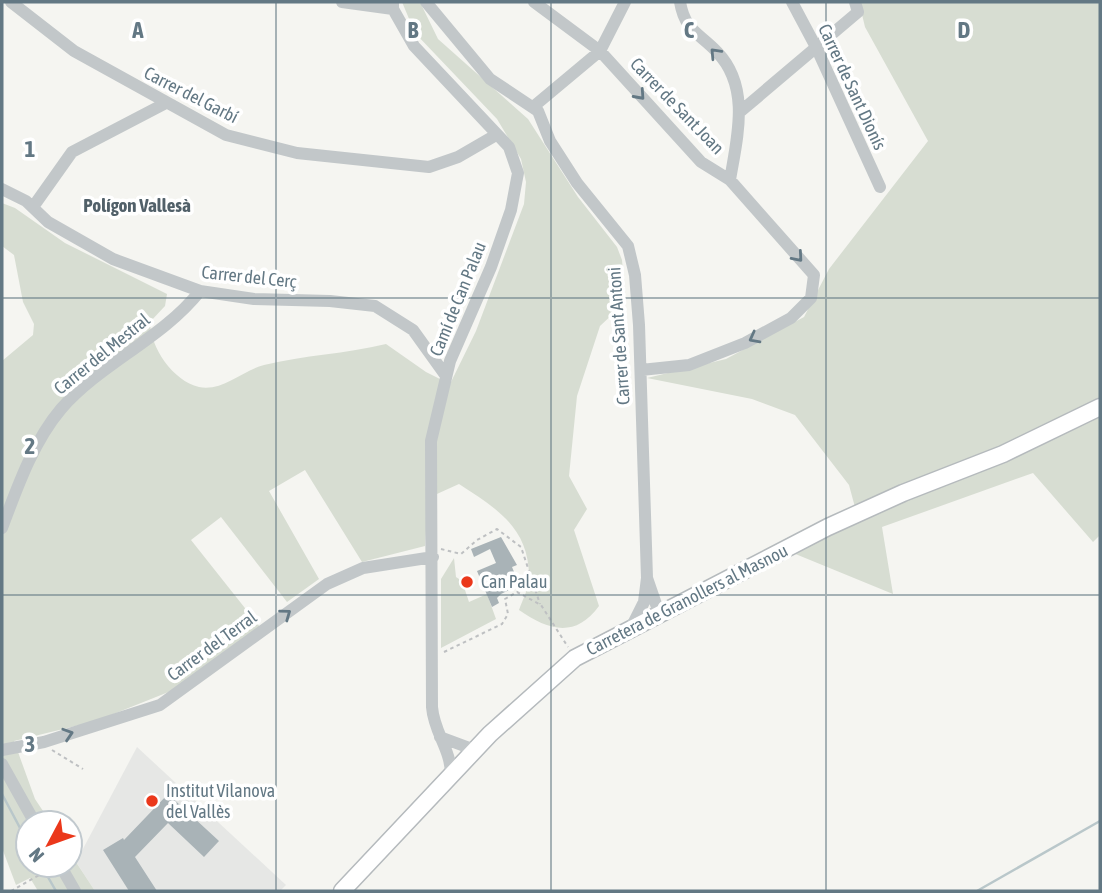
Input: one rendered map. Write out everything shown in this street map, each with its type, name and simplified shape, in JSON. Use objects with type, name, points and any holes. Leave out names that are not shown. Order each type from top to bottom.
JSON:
[{"type":"main road","name":"Carretera de Granollers al Masnou","points":[[342,891],[475,750],[575,658],[828,527],[1003,454],[1100,407]]},
{"type":"street","name":"Carrer del Garbí","points":[[11,2],[74,51],[164,104],[226,135],[296,153],[429,167],[458,157],[496,135]]},
{"type":"street","points":[[342,2],[393,6]]},
{"type":"street","name":"Carrer de Sant Antoni","points":[[426,2],[490,79],[538,111],[550,141],[577,183],[628,246],[635,275],[641,370],[648,596],[656,614]]},
{"type":"street","name":"Carrer de Sant Joan","points":[[534,2],[600,51],[701,162],[730,180],[814,275],[811,298],[791,318],[745,343],[689,365],[641,370]]},
{"type":"street","points":[[533,107],[600,51],[625,2]]},
{"type":"street","points":[[680,2],[682,18],[698,37],[718,52],[731,73],[741,111],[730,180]]},
{"type":"street","name":"Carrer de Sant Dionís","points":[[792,2],[817,49],[880,187]]},
{"type":"street","name":"Camí de Can Palau","points":[[393,6],[414,46],[509,147],[518,173],[511,210],[446,376],[431,441],[433,724],[450,753],[451,775]]},
{"type":"street","points":[[741,111],[817,49],[856,7]]},
{"type":"street","points":[[33,207],[72,152],[164,104]]},
{"type":"street","name":"Carrer del Cerç","points":[[2,189],[33,207],[48,222],[113,259],[200,291],[254,299],[330,301],[375,306],[413,330],[446,376]]},
{"type":"street","name":"Carrer del Mestral","points":[[2,528],[23,471],[61,410],[126,354],[183,313],[200,291]]},
{"type":"street","name":"Carrer del Terral","points":[[2,750],[44,742],[160,705],[327,584],[363,568],[433,552]]},
{"type":"street","points":[[648,596],[683,600]]},
{"type":"street","name":"Carrer de Sant Antoni","points":[[631,628],[648,596]]},
{"type":"street","points":[[440,737],[475,750]]},
{"type":"street","points":[[2,764],[27,809]]},
{"type":"path","points":[[433,552],[461,554],[477,540],[498,529],[521,547],[541,605],[575,658]]},
{"type":"path","points":[[433,657],[502,624],[508,614],[505,599],[517,592],[541,605]]},
{"type":"path","points":[[44,742],[54,752],[83,769]]},
{"type":"path","points":[[11,891],[34,879]]},
{"type":"shaded area","points":[[402,2],[420,2],[438,39],[528,119],[578,197],[617,247],[622,260],[625,294],[616,311],[600,326],[577,396],[569,476],[587,509],[574,530],[599,606],[580,623],[561,628],[540,622],[519,610],[529,579],[524,546],[517,533],[498,511],[459,484],[428,498],[425,546],[362,562],[305,470],[269,491],[319,579],[287,602],[221,517],[191,540],[260,627],[176,689],[96,721],[14,741],[35,799],[42,809],[14,809],[14,879],[28,879],[16,885],[2,848],[2,361],[33,335],[34,324],[23,302],[14,255],[2,246],[2,203],[15,208],[65,243],[167,294],[165,306],[150,322],[151,332],[165,362],[189,384],[208,388],[224,384],[264,365],[386,344],[426,372],[450,384],[476,331],[524,204],[526,182],[521,159],[497,119],[415,33]]},
{"type":"shaded area","points":[[859,2],[1100,2],[1100,535],[1093,542],[1033,473],[882,527],[893,594],[793,553],[859,522],[849,485],[795,415],[752,399],[647,378],[726,359],[804,317],[829,269],[928,141],[865,27]]},
{"type":"shaded area","points":[[454,558],[456,577],[462,581],[469,602],[487,594],[496,619],[441,648],[441,579]]},
{"type":"shaded area","name":"Institut Vilanova del Vallès","points":[[137,747],[286,885],[280,891],[95,891],[84,874],[84,847]]},
{"type":"shaded area","points":[[84,874],[95,891],[38,891],[31,879],[84,879]]},
{"type":"building","points":[[501,537],[517,565],[512,567],[517,579],[513,581],[515,587],[501,594],[497,598],[499,603],[492,607],[477,571],[496,563],[490,549],[474,557],[471,549]]},
{"type":"building","points":[[168,794],[219,841],[204,857],[168,823],[135,857],[157,891],[129,891],[103,850],[123,838],[124,840]]},
{"type":"waterway","points":[[2,794],[14,817]]},
{"type":"waterway","points":[[977,891],[1100,821]]},
{"type":"waterway","points":[[49,879],[56,891]]},
{"type":"place","name":"Can Palau","points":[[467,582]]},
{"type":"place","name":"Institut Vilanova del Vallès","points":[[152,801]]},
{"type":"district","name":"Polígon Vallesà","points":[[137,205]]}]
